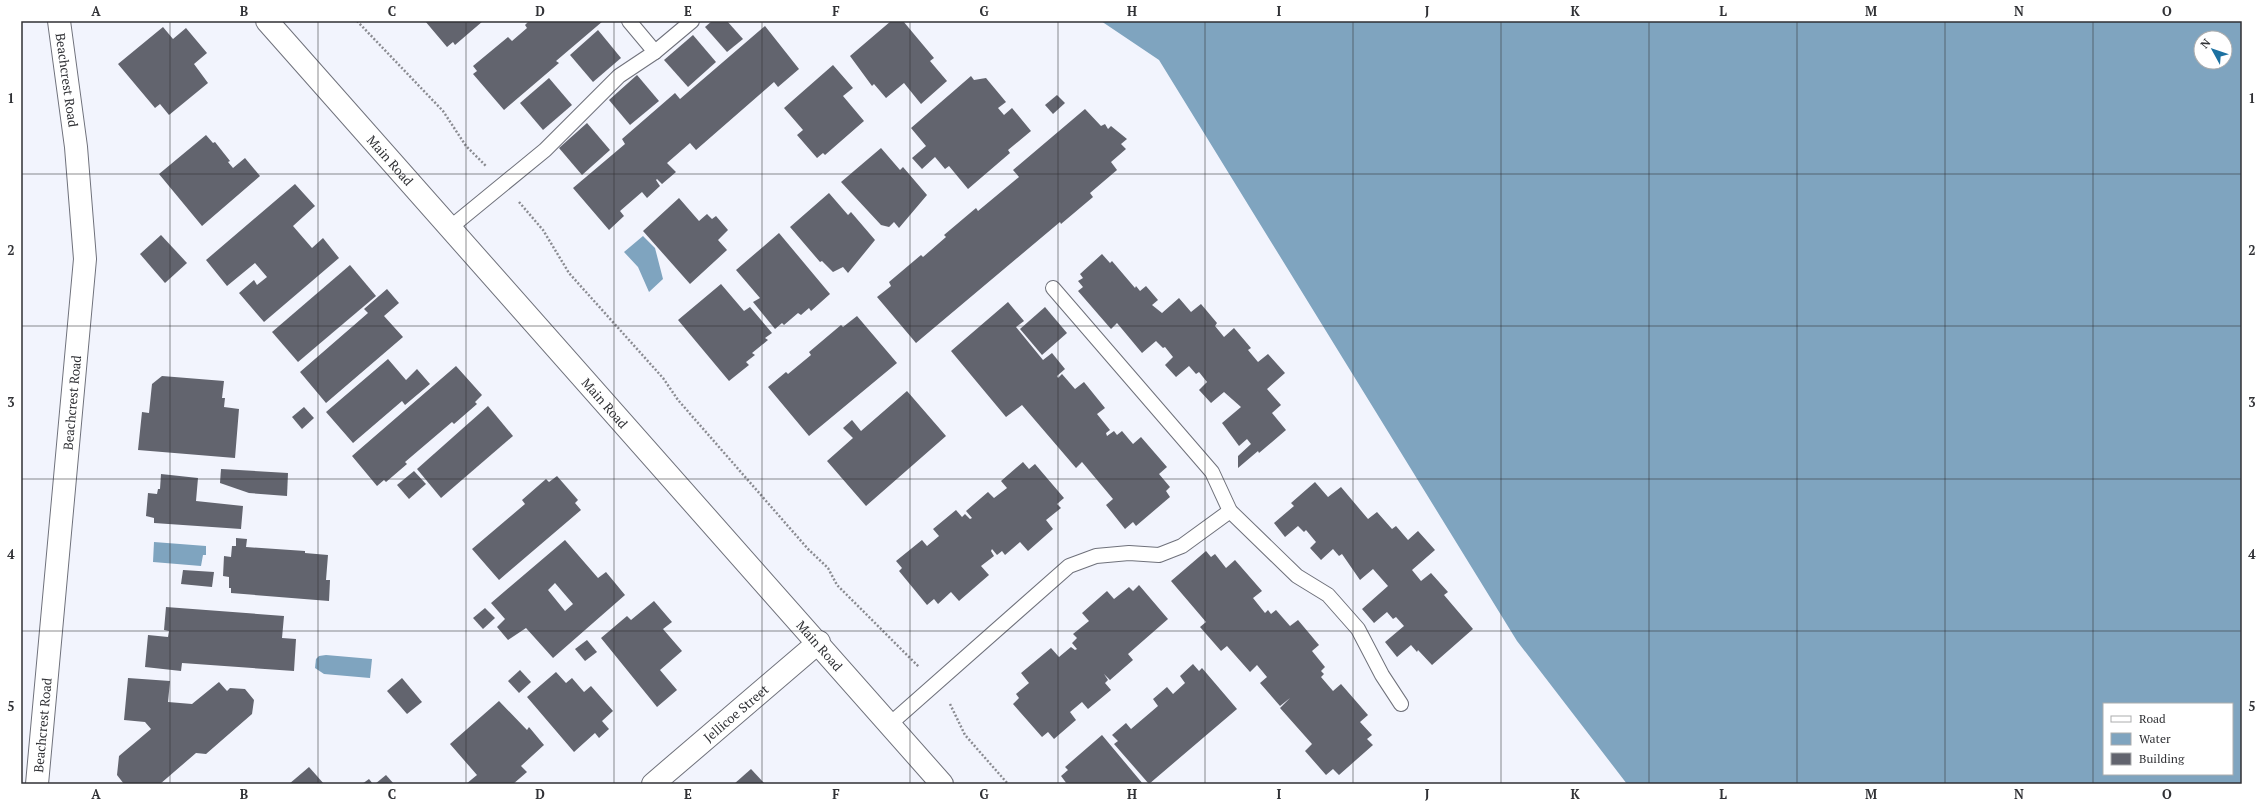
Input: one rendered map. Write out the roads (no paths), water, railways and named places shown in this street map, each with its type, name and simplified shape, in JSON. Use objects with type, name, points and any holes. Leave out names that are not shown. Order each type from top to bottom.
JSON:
[{"type":"main road","name":"Beachcrest Road","points":[[38,784],[86,259],[76,147],[59,21]]},
{"type":"main road","name":"Main Road","points":[[267,21],[451,227],[942,784]]},
{"type":"main road","name":"Jellicoe Street","points":[[653,784],[818,642]]},
{"type":"lane","points":[[629,21],[655,52]]},
{"type":"lane","points":[[451,227],[544,150],[619,76],[655,52],[692,21]]},
{"type":"lane","points":[[1053,288],[1212,472],[1230,511],[1297,576],[1328,595],[1358,629],[1382,675],[1401,704]]},
{"type":"lane","points":[[890,724],[1069,566],[1096,556],[1129,553],[1159,555],[1182,546],[1230,511]]},
{"type":"water","points":[[1101,21],[2242,21],[2242,784],[1627,784],[1517,641],[1159,60]]},
{"type":"water","points":[[643,236],[655,248],[663,279],[649,292],[638,267],[624,252]]},
{"type":"water","points":[[154,542],[206,546],[206,555],[203,555],[201,566],[153,562]]},
{"type":"water","points":[[326,655],[372,659],[370,678],[324,674],[315,668],[316,659],[319,656]]}]
